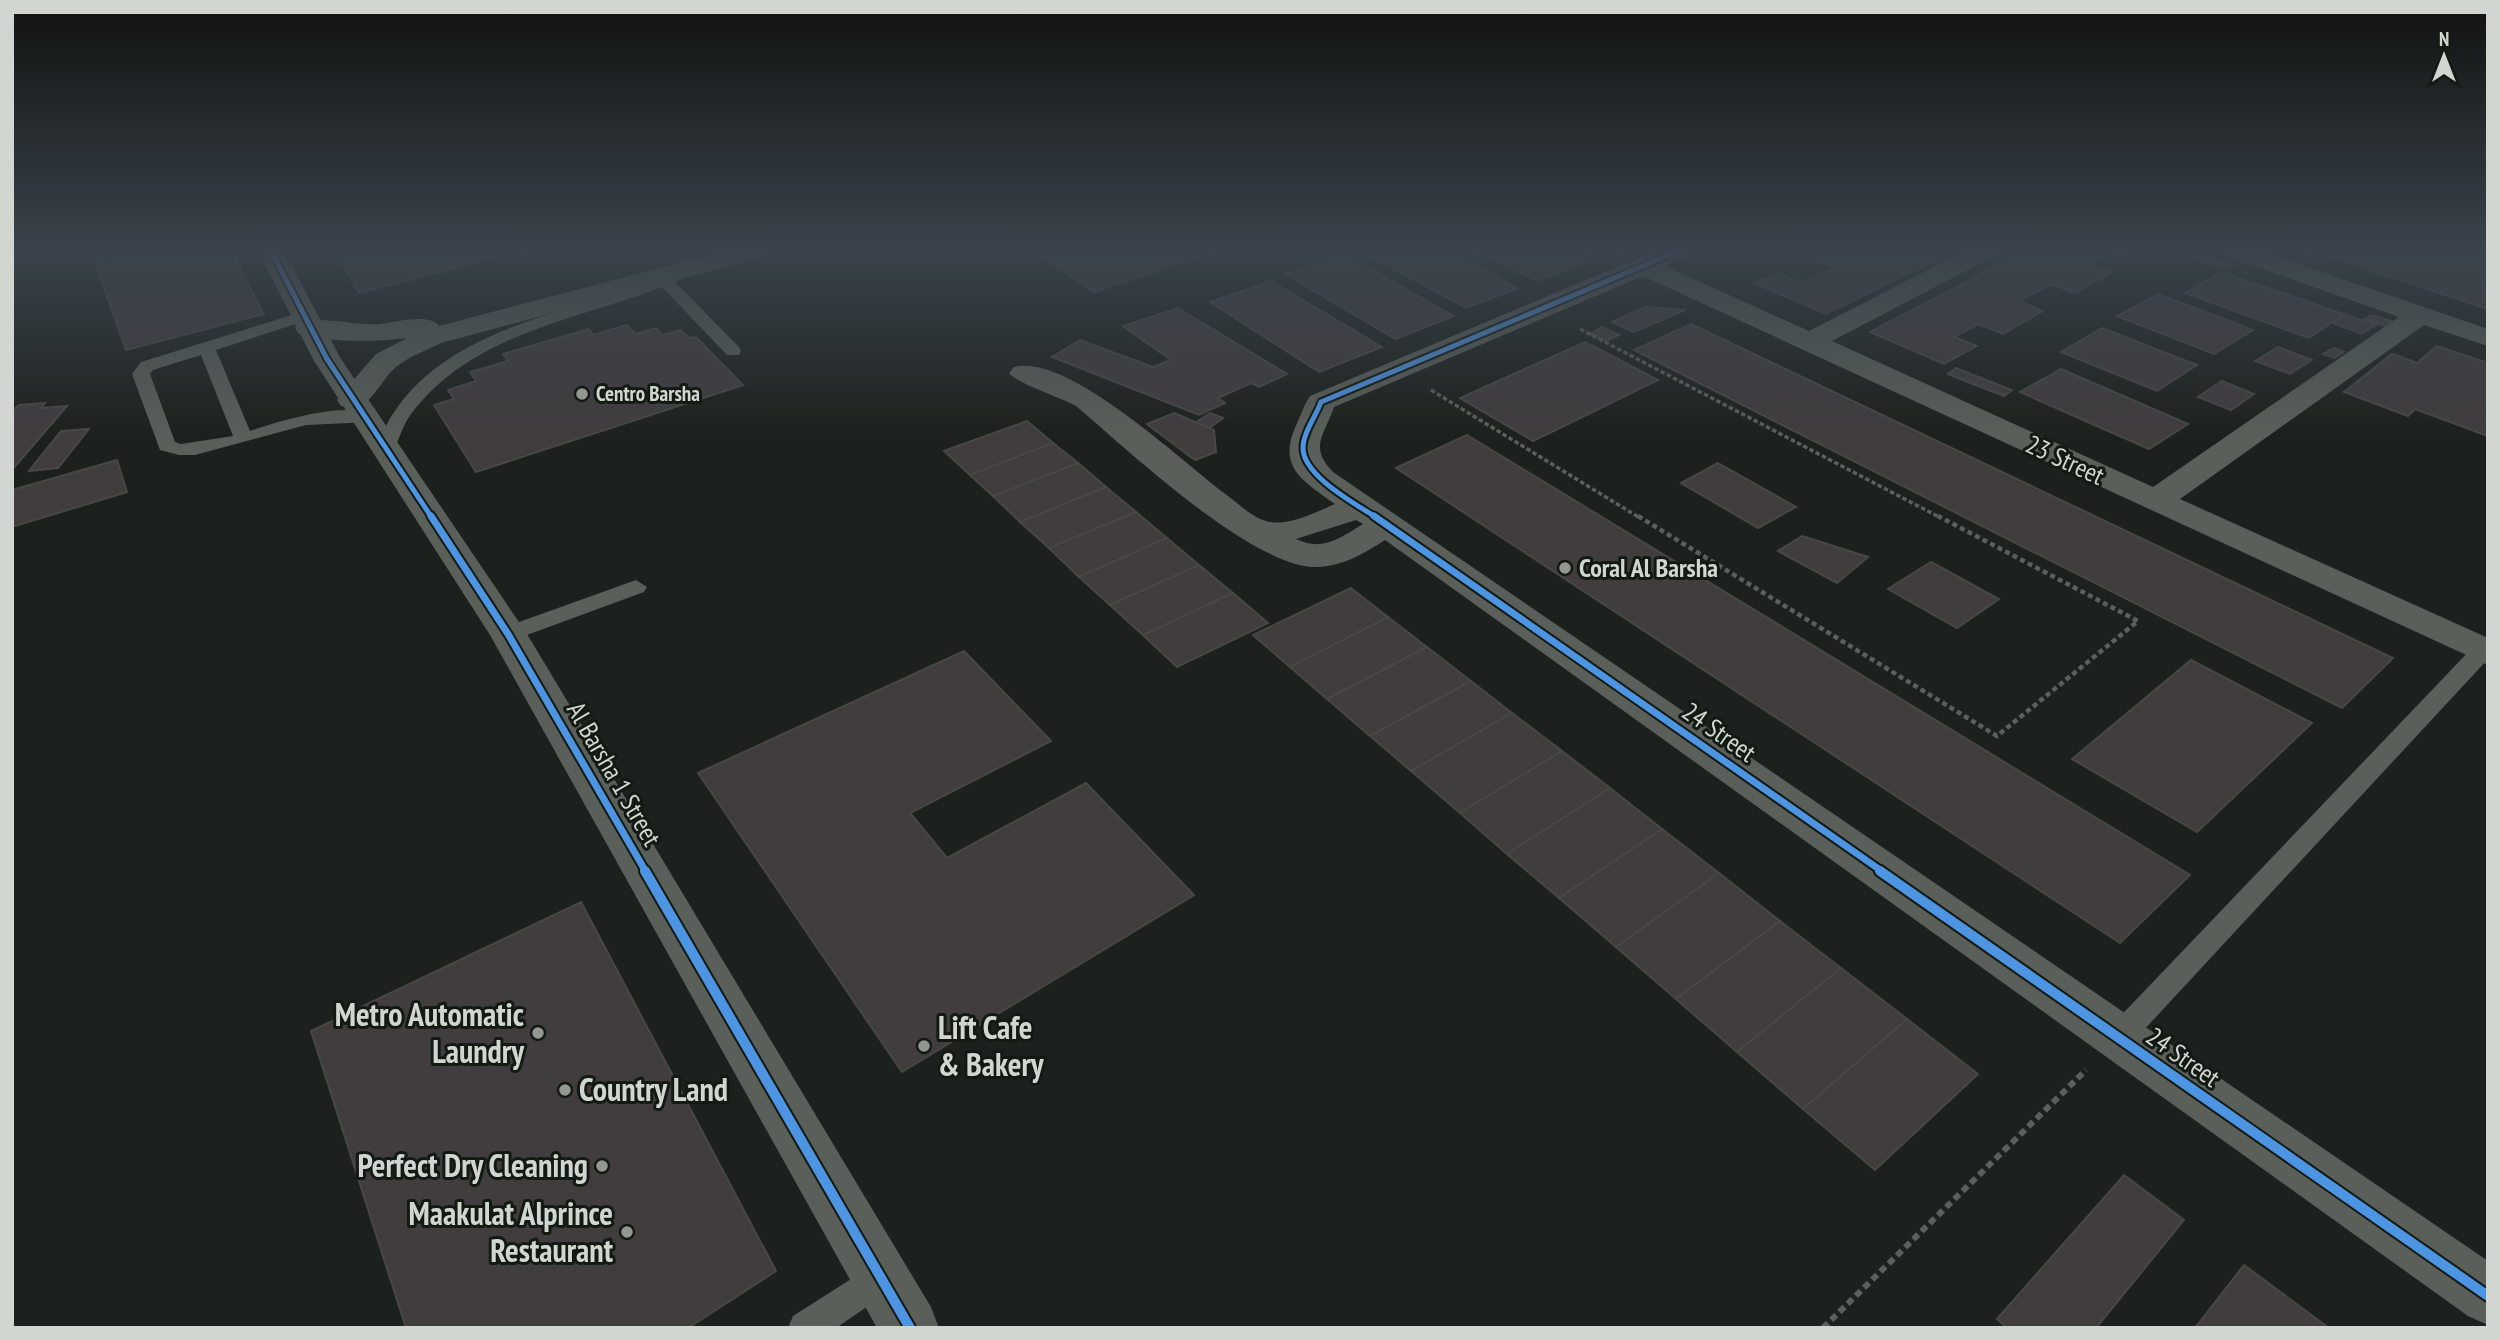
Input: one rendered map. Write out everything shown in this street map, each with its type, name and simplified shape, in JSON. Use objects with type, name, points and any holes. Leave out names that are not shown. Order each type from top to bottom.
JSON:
[{"type":"street","name":"Al Barsha 1 Street","points":[[302,312],[367,422],[508,634],[910,1328]]},
{"type":"street","points":[[307,322],[363,334],[421,329],[493,312]]},
{"type":"street","points":[[367,422],[386,360],[430,337],[520,312]]},
{"type":"street","name":"24 Street","points":[[1536,312],[1321,402],[1315,421],[1304,434],[1301,449],[1307,465],[1374,516],[2488,1296]]},
{"type":"street","name":"23 Street","points":[[1742,312],[2485,652]]},
{"type":"street","points":[[1809,342],[1868,312]]},
{"type":"street","points":[[2410,312],[2488,338]]},
{"type":"street","points":[[2155,501],[2420,315]]},
{"type":"street","points":[[1024,373],[1063,387],[1087,400],[1250,529],[1292,552],[1311,557],[1332,555],[1374,516]]},
{"type":"lane","points":[[307,322],[155,362],[141,374],[167,446],[178,451],[197,450],[316,418],[395,423],[415,398],[472,351],[563,312]]},
{"type":"lane","points":[[709,312],[729,352]]},
{"type":"lane","points":[[206,347],[243,437]]},
{"type":"lane","points":[[508,634],[636,587]]},
{"type":"lane","points":[[2119,1037],[2485,652]]},
{"type":"lane","points":[[805,1328],[881,1277]]},
{"type":"path","points":[[1397,370],[1997,736],[2138,621],[1547,312]]},
{"type":"path","points":[[1823,1328],[2119,1037]]},
{"type":"building","points":[[112,312],[263,312],[264,314],[126,350]]},
{"type":"building","points":[[1167,312],[1184,312],[1287,374],[1259,387],[1251,383],[1218,398],[1225,403],[1199,415],[1052,357],[1080,340],[1153,367],[1171,360],[1123,326]]},
{"type":"building","points":[[1225,312],[1322,312],[1382,347],[1319,372]]},
{"type":"building","points":[[1349,312],[1446,312],[1454,316],[1395,339]]},
{"type":"building","points":[[1635,312],[1681,312],[1634,332],[1612,322]]},
{"type":"building","points":[[1909,312],[2042,312],[2003,334],[1978,324],[1954,337],[1977,346],[1944,364],[1870,332]]},
{"type":"building","points":[[2125,312],[2204,312],[2253,330],[2214,354],[2117,316]]},
{"type":"building","points":[[2236,312],[2337,312],[2344,314],[2309,338]]},
{"type":"building","points":[[2347,315],[2376,325],[2362,334],[2333,323]]},
{"type":"building","points":[[2372,315],[2394,322],[2387,327],[2365,319]]},
{"type":"building","points":[[1691,324],[2393,658],[2342,708],[1634,350]]},
{"type":"building","name":"Centro Barsha","points":[[627,325],[635,334],[656,328],[663,335],[681,330],[689,338],[696,337],[743,385],[476,472],[434,405],[454,399],[448,390],[476,381],[470,372],[508,361],[503,354],[589,329],[593,335]]},
{"type":"building","points":[[1602,327],[1619,335],[1606,341],[1590,334]]},
{"type":"building","points":[[2102,328],[2197,365],[2157,391],[2061,352]]},
{"type":"building","points":[[1585,342],[1658,380],[1533,441],[1460,398]]},
{"type":"building","points":[[2437,346],[2488,363],[2488,436],[2415,409],[2408,416],[2344,392],[2392,354],[2417,363]]},
{"type":"building","points":[[2278,347],[2312,360],[2290,374],[2255,361]]},
{"type":"building","points":[[2334,348],[2344,352],[2334,358],[2323,354]]},
{"type":"building","points":[[1956,368],[1981,378],[1973,384],[1948,374]]},
{"type":"building","points":[[2061,369],[2188,424],[2149,449],[2020,392]]},
{"type":"building","points":[[1981,378],[2012,390],[2004,396],[1973,384]]},
{"type":"building","points":[[2222,381],[2254,394],[2231,410],[2198,397]]},
{"type":"building","points":[[45,403],[41,408],[67,406],[12,470],[12,411],[19,405]]},
{"type":"building","points":[[1174,413],[1214,430],[1216,452],[1195,460],[1147,424]]},
{"type":"building","points":[[1210,413],[1223,418],[1209,428],[1196,422]]},
{"type":"building","points":[[1027,421],[1053,443],[970,475],[944,451]]},
{"type":"building","points":[[89,429],[58,468],[29,471],[61,431]]},
{"type":"building","points":[[1467,435],[2190,875],[2120,943],[1396,468]]},
{"type":"building","points":[[1053,443],[1078,463],[993,496],[970,475]]},
{"type":"building","points":[[117,460],[127,492],[12,527],[12,490]]},
{"type":"building","points":[[1078,463],[1106,487],[1020,522],[993,496]]},
{"type":"building","points":[[1718,463],[1796,507],[1758,528],[1681,483]]},
{"type":"building","points":[[1106,487],[1136,512],[1049,548],[1020,522]]},
{"type":"building","points":[[1136,512],[1167,538],[1079,577],[1049,548]]},
{"type":"building","points":[[1802,536],[1868,557],[1837,583],[1778,551]]},
{"type":"building","points":[[1167,538],[1199,565],[1110,605],[1079,577]]},
{"type":"building","points":[[1931,562],[1999,599],[1957,628],[1888,589]]},
{"type":"building","points":[[1199,565],[1233,593],[1143,635],[1110,605]]},
{"type":"building","points":[[1351,588],[1388,617],[1290,667],[1253,635]]},
{"type":"building","points":[[1233,593],[1268,623],[1177,667],[1143,635]]},
{"type":"building","points":[[1388,617],[1427,647],[1327,699],[1290,667]]},
{"type":"building","points":[[1427,647],[1471,681],[1370,736],[1327,699]]},
{"type":"building","points":[[964,651],[1051,741],[910,813],[947,858],[1086,783],[1194,895],[902,1072],[698,773]]},
{"type":"building","points":[[2191,660],[2312,723],[2197,832],[2072,759]]},
{"type":"building","points":[[1471,681],[1512,713],[1411,771],[1370,736]]},
{"type":"building","points":[[1512,713],[1562,751],[1460,813],[1411,771]]},
{"type":"building","points":[[1562,751],[1610,788],[1507,854],[1460,813]]},
{"type":"building","points":[[1610,788],[1662,829],[1559,898],[1507,854]]},
{"type":"building","points":[[1662,829],[1719,873],[1616,947],[1559,898]]},
{"type":"building","points":[[1719,873],[1780,921],[1676,999],[1616,947]]},
{"type":"building","points":[[581,902],[776,1271],[688,1328],[406,1328],[311,1031]]},
{"type":"building","points":[[1780,921],[1841,968],[1737,1052],[1676,999]]},
{"type":"building","points":[[1841,968],[1907,1019],[1803,1109],[1737,1052]]},
{"type":"building","points":[[1907,1019],[1978,1074],[1875,1170],[1803,1109]]},
{"type":"building","points":[[2124,1175],[2184,1220],[2096,1328],[2007,1328],[1997,1319]]},
{"type":"building","points":[[2244,1265],[2329,1328],[2195,1328]]},
{"type":"cycle path","points":[[302,312],[327,359],[508,634],[910,1328]]},
{"type":"cycle path","points":[[1535,312],[1321,402],[1304,441],[1305,458],[1321,479],[2488,1296]]},
{"type":"place","name":"Centro Barsha","points":[[582,394]]},
{"type":"place","name":"Coral Al Barsha","points":[[1565,568]]},
{"type":"place","name":"Metro Automatic Laundry","points":[[538,1033]]},
{"type":"place","name":"Lift Cafe & Bakery","points":[[924,1046]]},
{"type":"place","name":"Country Land","points":[[565,1090]]},
{"type":"place","name":"Perfect Dry Cleaning","points":[[602,1166]]},
{"type":"place","name":"Maakulat Alprince Restaurant","points":[[627,1232]]}]
